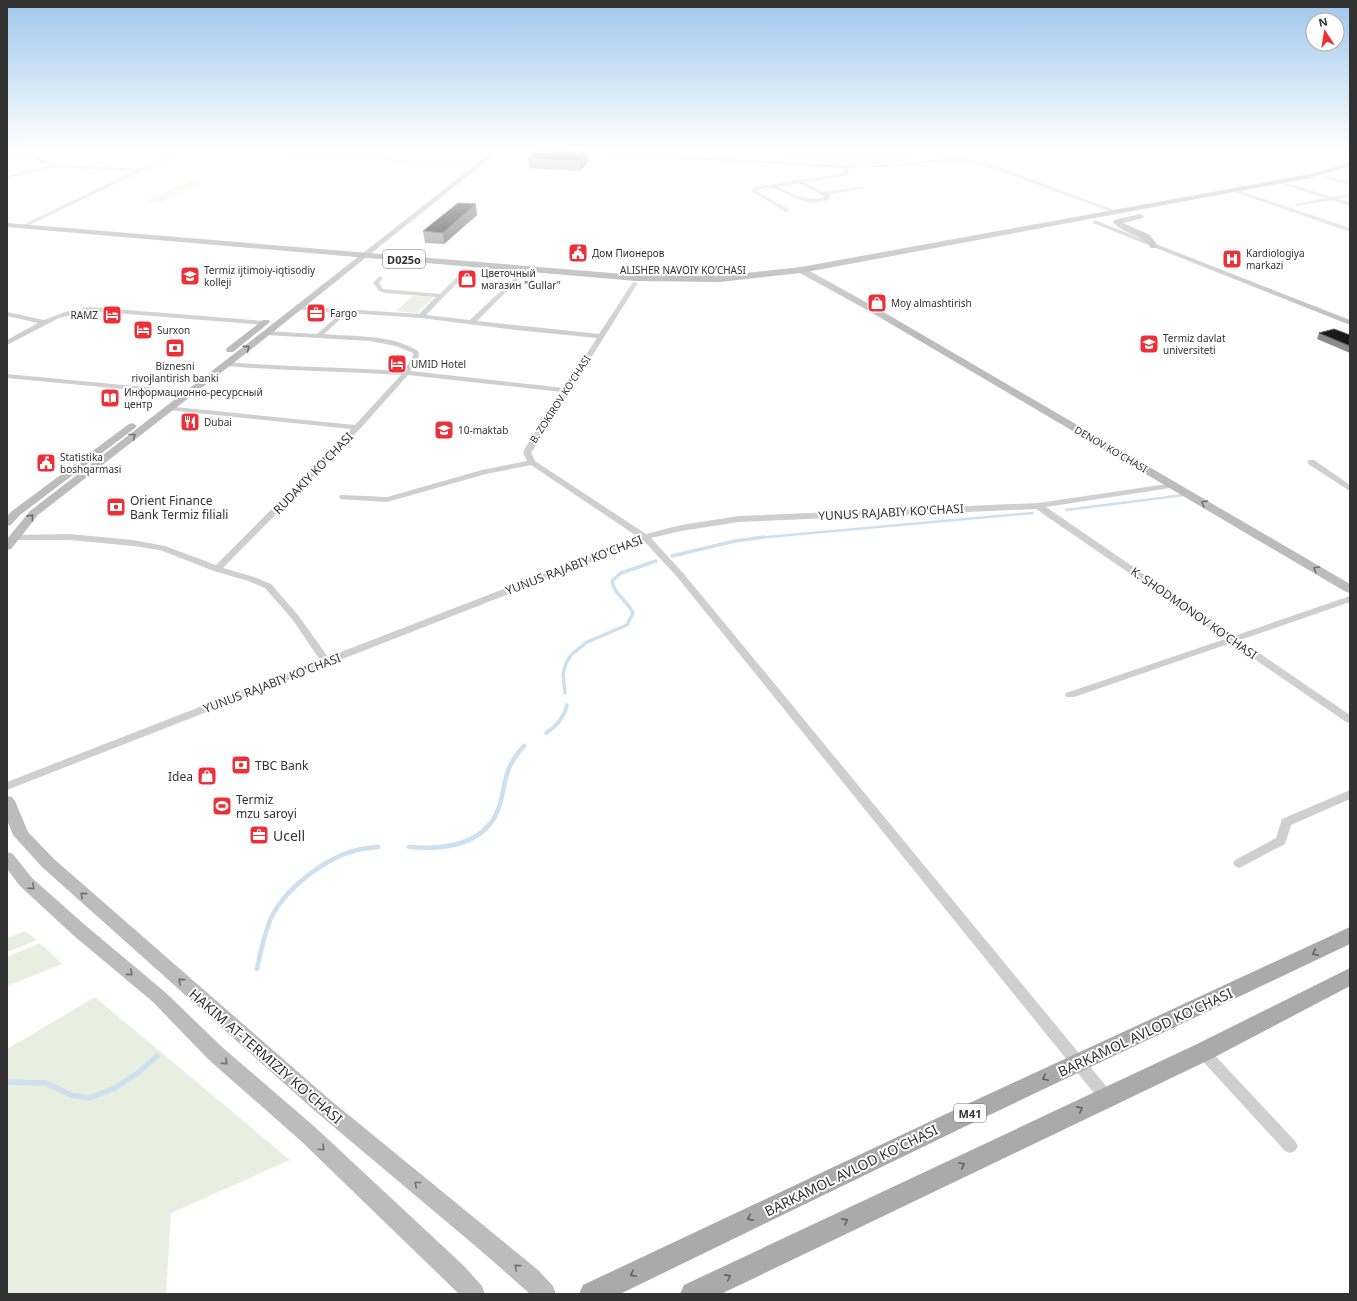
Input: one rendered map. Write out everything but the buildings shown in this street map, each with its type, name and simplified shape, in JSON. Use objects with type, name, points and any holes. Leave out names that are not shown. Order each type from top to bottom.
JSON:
[{"type":"main road","points":[[7,547],[34,513],[298,308],[355,258],[412,212]]},
{"type":"main road","points":[[158,406],[264,323],[355,258],[416,212]]},
{"type":"main road","points":[[1114,212],[1125,215]]},
{"type":"main road","name":"D025o","points":[[805,272],[1114,212]]},
{"type":"main road","name":"D025o","points":[[805,272],[1094,222],[1142,212]]},
{"type":"main road","points":[[1154,212],[1152,214],[1117,222],[1125,228],[1149,238],[1154,246]]},
{"type":"main road","points":[[1083,218],[1084,220],[1094,222],[1350,323]]},
{"type":"main road","name":"ALISHER NAVOIY KO’CHASI","points":[[7,226],[176,243]]},
{"type":"main road","name":"ALISHER NAVOIY KO’CHASI","points":[[7,231],[355,258],[670,280],[735,278],[805,272]]},
{"type":"main road","name":"ALISHER NAVOIY KO’CHASI","points":[[355,258],[467,270],[635,284],[748,281],[805,272]]},
{"type":"main road","name":"DENOV KO'CHASI","points":[[805,272],[1174,485],[1350,589]]},
{"type":"main road","points":[[7,523],[16,513],[139,420]]},
{"type":"main road","name":"HAKIM AT-TERMIZIY KO'CHASI","points":[[7,801],[21,835],[48,863],[322,1105],[494,1247],[545,1294]]},
{"type":"main road","points":[[7,858],[26,882],[79,930],[159,997],[215,1053],[309,1135],[456,1274],[474,1294]]},
{"type":"main road","name":"BARKAMOL AVLOD KO'CHASI","points":[[592,1294],[956,1120],[1350,935]]},
{"type":"main road","points":[[692,1294],[1203,1052],[1350,976]]},
{"type":"street","points":[[21,227],[53,212]]},
{"type":"street","points":[[1298,212],[1350,230]]},
{"type":"street","points":[[421,316],[467,270]]},
{"type":"street","points":[[472,322],[521,274]]},
{"type":"street","points":[[380,278],[376,283],[381,290],[441,296]]},
{"type":"street","name":"B. ZOKIROV KO'CHASI","points":[[635,284],[528,448],[527,454],[532,462],[645,537],[681,576],[1106,1097]]},
{"type":"street","points":[[298,308],[421,316],[516,328],[600,336]]},
{"type":"street","points":[[7,343],[44,322],[66,312],[89,309],[264,323]]},
{"type":"street","points":[[266,333],[319,336],[346,311]]},
{"type":"street","points":[[7,314],[44,322]]},
{"type":"street","name":"RUDAKIY KO'CHASI","points":[[216,569],[357,427],[406,373],[416,356],[416,352],[412,348],[404,345],[319,336]]},
{"type":"street","points":[[226,364],[274,368],[347,369],[406,373],[566,390]]},
{"type":"street","points":[[7,376],[181,388]]},
{"type":"street","points":[[168,408],[357,427]]},
{"type":"street","points":[[344,497],[388,500],[486,472],[532,462]]},
{"type":"street","points":[[1311,462],[1350,489]]},
{"type":"street","name":"YUNUS RAJABIY KO'CHASI","points":[[7,786],[645,537],[681,528],[739,519],[1038,506],[1174,485]]},
{"type":"street","name":"K. SHODMONOV KO'CHASI","points":[[1038,506],[1350,720]]},
{"type":"street","points":[[14,537],[70,538],[133,543],[162,548],[216,569],[251,579],[268,586],[295,617],[326,662]]},
{"type":"street","points":[[1070,695],[1350,599]]},
{"type":"street","points":[[1239,863],[1282,841],[1286,822],[1350,794]]},
{"type":"street","points":[[1203,1052],[1290,1146]]},
{"type":"green space","points":[[413,296],[434,297],[417,313],[396,311]]},
{"type":"green space","points":[[25,931],[37,940],[7,952],[7,938]]},
{"type":"green space","points":[[40,943],[62,964],[7,986],[7,957]]},
{"type":"green space","points":[[95,997],[290,1160],[171,1213],[166,1294],[7,1294],[7,1049]]},
{"type":"waterway","points":[[1066,510],[1184,495]]},
{"type":"waterway","points":[[757,538],[1033,513]]},
{"type":"waterway","points":[[672,556],[735,541],[764,537]]},
{"type":"waterway","points":[[565,693],[563,674],[566,663],[571,655],[587,642],[627,625],[633,613],[615,590],[612,581],[621,573],[656,561]]},
{"type":"waterway","points":[[546,733],[554,728],[560,721],[567,705]]},
{"type":"waterway","points":[[409,847],[423,848],[451,846],[476,836],[486,828],[494,818],[500,804],[509,767],[524,746]]},
{"type":"waterway","points":[[257,969],[269,922],[279,905],[297,884],[320,867],[345,854],[365,848],[378,847]]},
{"type":"waterway","points":[[7,1082],[46,1083],[71,1095],[89,1098],[115,1088],[138,1073],[157,1056]]},
{"type":"place","name":"Дом Пионеров","points":[[578,253]]},
{"type":"place","name":"Kardiologiya markazi","points":[[1232,259]]},
{"type":"place","name":"Termiz ijtimoiy-iqtisodiy kolleji","points":[[190,276]]},
{"type":"place","name":"Цветочный магазин \"Gullar\"","points":[[467,279]]},
{"type":"place","name":"Moy almashtirish","points":[[877,303]]},
{"type":"place","name":"Fargo","points":[[316,313]]},
{"type":"place","name":"RAMZ","points":[[112,315]]},
{"type":"place","name":"Surxon","points":[[143,330]]},
{"type":"place","name":"Termiz davlat universiteti","points":[[1149,344]]},
{"type":"place","name":"Biznesni rivojlantirish banki","points":[[175,348]]},
{"type":"place","name":"UMID Hotel","points":[[397,364]]},
{"type":"place","name":"Информационно-ресурсный центр","points":[[110,398]]},
{"type":"place","name":"Dubai","points":[[190,422]]},
{"type":"place","name":"10-maktab","points":[[444,430]]},
{"type":"place","name":"Statistika boshqarmasi","points":[[46,463]]},
{"type":"place","name":"Orient Finance Bank Termiz filiali","points":[[116,507]]},
{"type":"place","name":"TBC Bank","points":[[241,765]]},
{"type":"place","name":"Idea","points":[[207,776]]},
{"type":"place","name":"Termiz mzu saroyi","points":[[222,806]]},
{"type":"place","name":"Ucell","points":[[259,835]]}]
